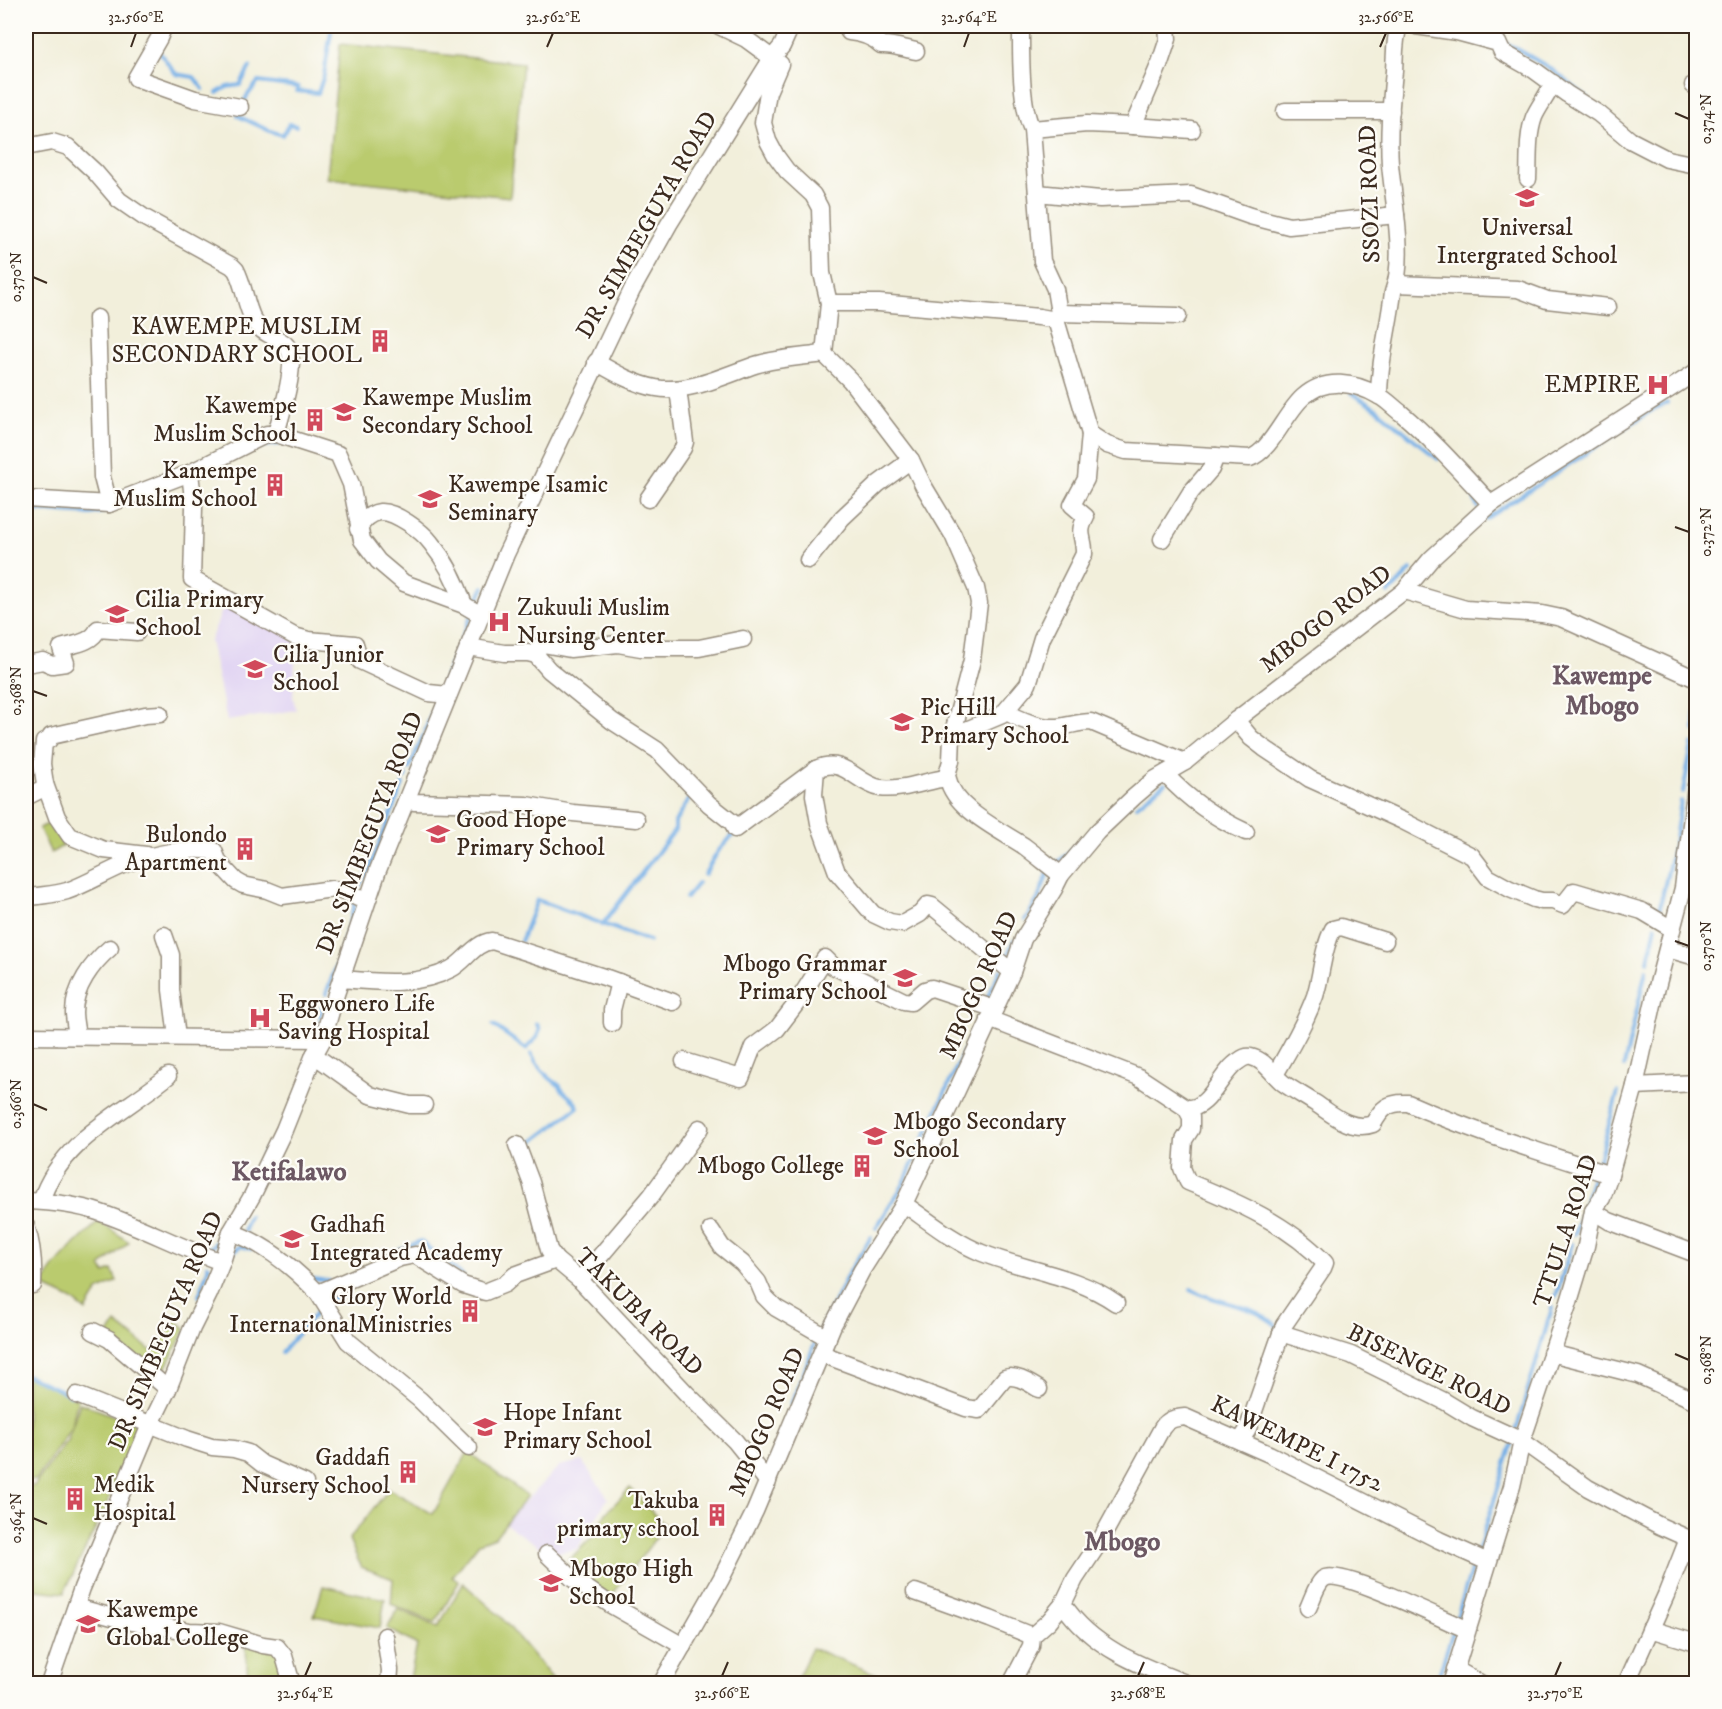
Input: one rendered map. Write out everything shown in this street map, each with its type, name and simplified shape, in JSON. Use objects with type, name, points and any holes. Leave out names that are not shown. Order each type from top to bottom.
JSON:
[{"type":"street","points":[[164,26],[136,78],[195,99],[240,107]]},
{"type":"street","points":[[718,26],[746,39],[781,64],[768,92],[763,123],[768,141],[776,156],[787,171],[813,195],[820,208],[822,273],[829,303],[824,354]]},
{"type":"street","name":"DR. SIMBEGUYA ROAD","points":[[49,1683],[82,1588],[150,1425],[168,1389],[222,1262],[231,1232],[252,1196],[323,1039],[367,899],[506,554],[632,290],[669,224],[781,64],[782,46],[791,26]]},
{"type":"street","points":[[845,26],[849,32],[875,39],[880,45],[916,51]]},
{"type":"street","points":[[952,736],[998,718],[1028,684],[1041,638],[1084,554],[1080,531],[1086,517],[1072,505],[1086,479],[1090,434],[1057,317],[1055,289],[1042,261],[1032,129],[1028,121],[1024,94],[1021,26]]},
{"type":"street","points":[[1133,126],[1160,63],[1168,39],[1167,26]]},
{"type":"street","name":"SSOZI ROAD","points":[[1379,396],[1379,375],[1393,292],[1397,284],[1399,230],[1390,162],[1391,111],[1396,38],[1399,26]]},
{"type":"street","points":[[1416,26],[1449,28],[1498,43],[1502,52],[1599,114],[1630,140],[1667,159],[1696,165]]},
{"type":"street","points":[[1528,180],[1534,115],[1547,98],[1553,83]]},
{"type":"street","points":[[1285,111],[1391,111]]},
{"type":"street","points":[[1032,129],[1087,124],[1192,130]]},
{"type":"street","points":[[26,147],[52,142],[68,147],[95,172],[119,200],[145,218],[236,270],[254,320],[262,332],[286,345],[291,354],[285,404],[276,434]]},
{"type":"street","points":[[1037,194],[1100,199],[1191,195],[1250,216],[1289,226],[1396,215]]},
{"type":"street","points":[[1397,284],[1518,289],[1547,300],[1608,307]]},
{"type":"street","points":[[829,303],[879,303],[1039,317],[1178,316]]},
{"type":"street","points":[[97,318],[102,477],[109,504]]},
{"type":"street","points":[[596,362],[626,379],[657,389],[678,389],[756,365],[824,354]]},
{"type":"street","points":[[824,354],[850,380],[911,460],[953,535],[976,588],[979,603],[972,660],[952,736],[951,761],[946,778]]},
{"type":"street","name":"MBOGO ROAD","points":[[661,1683],[721,1579],[768,1482],[841,1308],[904,1204],[1012,972],[1023,939],[1061,875],[1090,840],[1154,780],[1168,778],[1236,720],[1404,591],[1431,559],[1491,504],[1696,372]]},
{"type":"street","points":[[1090,434],[1107,445],[1126,451],[1240,458],[1257,456],[1303,397],[1326,383],[1342,383],[1379,396],[1419,428],[1491,504]]},
{"type":"street","points":[[648,499],[685,442],[678,389]]},
{"type":"street","points":[[26,499],[109,504],[190,473],[267,434],[276,434],[338,454],[351,484],[358,529],[362,540],[386,568],[404,583],[464,604],[481,615]]},
{"type":"street","points":[[1162,539],[1191,492],[1211,469],[1216,456]]},
{"type":"street","points":[[808,560],[842,518],[878,484],[911,460]]},
{"type":"street","points":[[190,473],[194,507],[192,579],[294,636],[355,644],[360,662],[429,693],[448,695]]},
{"type":"street","points":[[358,529],[370,516],[381,512],[415,527],[431,542],[459,589],[464,604]]},
{"type":"street","points":[[1404,591],[1466,609],[1542,614],[1561,618],[1696,679]]},
{"type":"street","points":[[26,664],[43,661],[52,665],[66,663],[62,648],[76,645],[95,636],[98,629],[137,632]]},
{"type":"street","points":[[536,656],[539,647],[543,644],[570,649],[618,644],[641,648],[699,648],[743,639]]},
{"type":"street","points":[[468,647],[504,653],[528,653],[536,656],[549,670],[612,722],[657,750],[709,804],[733,823],[735,829],[816,769],[831,765],[842,767],[864,781],[884,789],[946,778]]},
{"type":"street","points":[[1006,711],[1017,719],[1050,727],[1091,722],[1185,762]]},
{"type":"street","points":[[156,856],[105,850],[70,836],[57,817],[45,784],[42,751],[44,742],[51,736],[160,714]]},
{"type":"street","points":[[1236,720],[1251,738],[1297,771],[1472,856],[1488,877],[1524,896],[1563,905],[1574,891],[1590,894],[1642,911],[1672,929]]},
{"type":"street","points":[[816,769],[814,795],[819,823],[832,862],[840,878],[873,914],[890,922],[902,924],[920,914],[928,905],[932,906],[1012,972]]},
{"type":"street","points":[[946,778],[954,793],[971,811],[1061,875]]},
{"type":"street","points":[[1168,778],[1198,805],[1246,832]]},
{"type":"street","points":[[26,798],[44,788],[45,784]]},
{"type":"street","name":"TTULA ROAD","points":[[1453,1676],[1512,1486],[1522,1441],[1569,1302],[1586,1246],[1593,1211],[1602,1198],[1610,1176],[1635,1086],[1656,991],[1683,888],[1696,788]]},
{"type":"street","points":[[407,799],[414,802],[526,805],[573,813],[636,819]]},
{"type":"street","points":[[26,898],[63,892],[128,864],[190,850],[214,851],[219,863],[236,881],[282,896],[332,889],[367,899]]},
{"type":"street","points":[[1275,1075],[1314,999],[1320,980],[1324,952],[1334,929],[1341,927],[1385,941]]},
{"type":"street","points":[[164,935],[171,955],[171,990],[177,1037]]},
{"type":"street","points":[[341,979],[399,982],[423,978],[451,969],[479,945],[492,941],[673,1002]]},
{"type":"street","points":[[77,1036],[74,1011],[81,983],[93,965],[110,948]]},
{"type":"street","points":[[1668,949],[1696,957]]},
{"type":"street","points":[[684,1061],[741,1078],[753,1047],[777,1029],[825,958],[833,966],[904,1001],[911,1002],[925,990],[932,988],[1138,1077],[1186,1108],[1192,1109],[1203,1103],[1230,1067],[1246,1056],[1262,1061],[1284,1084],[1336,1118],[1350,1124],[1365,1126],[1373,1124],[1382,1109],[1398,1103],[1408,1103],[1468,1128],[1527,1146],[1610,1176]]},
{"type":"street","points":[[612,1023],[612,1010],[619,982]]},
{"type":"street","points":[[26,1036],[323,1039]]},
{"type":"street","points":[[314,1055],[369,1095],[410,1106],[424,1105]]},
{"type":"street","points":[[168,1076],[149,1092],[103,1122],[64,1159],[33,1201],[98,1211],[192,1252],[222,1262]]},
{"type":"street","points":[[1635,1086],[1696,1083]]},
{"type":"street","points":[[1186,1108],[1191,1117],[1191,1129],[1184,1140],[1182,1168],[1188,1182],[1240,1204],[1276,1224],[1316,1254],[1324,1263],[1323,1268],[1286,1321],[1247,1431],[1240,1441]]},
{"type":"street","points":[[580,1280],[651,1196],[700,1128]]},
{"type":"street","points":[[517,1145],[533,1191],[549,1250],[556,1260]]},
{"type":"street","points":[[904,1204],[969,1248],[1098,1290],[1116,1303]]},
{"type":"street","points":[[1593,1211],[1609,1221],[1696,1254]]},
{"type":"street","points":[[26,1226],[33,1252],[33,1285]]},
{"type":"street","points":[[711,1230],[722,1246],[742,1263],[758,1282],[764,1296],[825,1346],[956,1404],[979,1410],[1009,1376],[1016,1377],[1039,1389]]},
{"type":"street","points":[[231,1232],[267,1250],[304,1279],[318,1293],[348,1341],[420,1400],[469,1448]]},
{"type":"street","name":"TAKUBA ROAD","points":[[318,1293],[400,1258],[415,1254],[463,1285],[485,1292],[506,1284],[515,1275],[556,1260],[580,1280],[687,1394],[735,1441],[768,1482]]},
{"type":"street","points":[[93,1331],[109,1339],[168,1389]]},
{"type":"street","name":"BISENGE ROAD","points":[[1281,1333],[1352,1355],[1444,1401],[1472,1418],[1522,1441],[1588,1488],[1692,1541]]},
{"type":"street","points":[[1551,1353],[1638,1375],[1696,1401]]},
{"type":"street","points":[[77,1395],[212,1447],[248,1453],[262,1464],[305,1483]]},
{"type":"street","name":"KAWEMPE I 1752","points":[[1011,1683],[1031,1646],[1032,1636],[1063,1604],[1075,1579],[1099,1543],[1167,1421],[1185,1417],[1240,1441],[1488,1562]]},
{"type":"street","points":[[1626,1683],[1692,1541]]},
{"type":"street","points":[[547,1554],[573,1579],[611,1605],[683,1646]]},
{"type":"street","points":[[1308,1608],[1321,1580],[1327,1577],[1383,1591],[1438,1619],[1466,1629]]},
{"type":"street","points":[[915,1592],[990,1618],[1032,1636]]},
{"type":"street","points":[[1063,1604],[1081,1628],[1114,1652],[1147,1669],[1188,1683]]},
{"type":"street","points":[[76,1607],[127,1621],[189,1631],[219,1632],[277,1647],[284,1656],[292,1683]]},
{"type":"street","points":[[1650,1629],[1696,1643]]},
{"type":"street","points":[[385,1636],[390,1670],[389,1683]]},
{"type":"street","points":[[1453,1676],[1482,1683]]},
{"type":"shaded area","name":"Cilia Junior School","points":[[225,603],[296,640],[293,697],[296,710],[227,721],[210,641]]},
{"type":"shaded area","points":[[582,1461],[608,1498],[577,1549],[550,1554],[504,1523],[559,1466]]},
{"type":"green space","points":[[340,44],[523,63],[510,197],[327,178]]},
{"type":"green space","points":[[55,821],[63,846],[51,853],[39,828]]},
{"type":"green space","points":[[99,1221],[129,1242],[101,1266],[105,1273],[112,1270],[117,1281],[98,1291],[86,1311],[71,1299],[43,1286],[60,1260]]},
{"type":"green space","points":[[176,1320],[186,1329],[161,1376],[108,1336],[116,1323],[153,1352]]},
{"type":"green space","points":[[26,1376],[78,1399],[71,1428],[36,1480],[26,1481]]},
{"type":"green space","points":[[80,1403],[138,1425],[106,1506],[64,1593],[26,1589],[26,1486],[34,1486],[68,1439]]},
{"type":"green space","points":[[468,1452],[527,1496],[495,1537],[479,1543],[452,1577],[459,1582],[435,1623],[391,1604],[393,1579],[361,1567],[349,1539],[389,1489],[433,1514]]},
{"type":"green space","points":[[630,1488],[665,1526],[610,1598],[569,1560],[592,1537],[606,1513]]},
{"type":"green space","points":[[463,1583],[501,1617],[556,1683],[409,1683],[417,1645],[387,1628],[398,1609],[438,1627]]},
{"type":"green space","points":[[323,1586],[385,1599],[380,1628],[314,1616]]},
{"type":"green space","points":[[246,1646],[276,1648],[288,1683],[248,1683]]},
{"type":"green space","points":[[812,1648],[883,1677],[880,1683],[795,1683]]},
{"type":"waterway","points":[[243,104],[258,82],[298,87],[297,91],[318,93],[324,75],[331,32]]},
{"type":"waterway","points":[[1503,42],[1551,69],[1587,97]]},
{"type":"waterway","points":[[157,49],[176,74],[194,77],[203,89]]},
{"type":"waterway","points":[[217,93],[227,87],[240,85],[250,67]]},
{"type":"waterway","points":[[240,111],[238,116],[283,135],[289,124],[296,126]]},
{"type":"waterway","points":[[1351,393],[1378,410],[1438,459]]},
{"type":"waterway","points":[[1485,519],[1654,409],[1667,403]]},
{"type":"waterway","points":[[260,446],[279,444]]},
{"type":"waterway","points":[[1473,494],[1478,508]]},
{"type":"waterway","points":[[26,510],[91,514],[106,511]]},
{"type":"waterway","points":[[1389,593],[1411,570]]},
{"type":"waterway","points":[[476,603],[484,587]]},
{"type":"waterway","points":[[461,639],[471,616]]},
{"type":"waterway","points":[[441,688],[458,647]]},
{"type":"waterway","points":[[425,731],[437,699]]},
{"type":"waterway","points":[[1695,730],[1696,713]]},
{"type":"waterway","points":[[409,769],[423,736]]},
{"type":"waterway","points":[[1683,792],[1692,744]]},
{"type":"waterway","points":[[1136,806],[1165,783]]},
{"type":"waterway","points":[[356,891],[369,870],[403,784]]},
{"type":"waterway","points":[[602,925],[675,830],[675,822],[690,797]]},
{"type":"waterway","points":[[1658,915],[1681,801]]},
{"type":"waterway","points":[[704,875],[719,850],[733,835]]},
{"type":"waterway","points":[[1055,865],[1076,846]]},
{"type":"waterway","points":[[1025,920],[1038,899],[1049,870]]},
{"type":"waterway","points":[[686,898],[698,883]]},
{"type":"waterway","points":[[521,941],[537,900],[649,941]]},
{"type":"waterway","points":[[340,955],[354,902]]},
{"type":"waterway","points":[[1648,961],[1656,926]]},
{"type":"waterway","points":[[1005,960],[1014,940]]},
{"type":"waterway","points":[[326,994],[337,964]]},
{"type":"waterway","points":[[986,1001],[1000,970]]},
{"type":"waterway","points":[[1624,1066],[1646,970]]},
{"type":"waterway","points":[[320,1016],[323,1001]]},
{"type":"waterway","points":[[876,1228],[903,1185],[982,1011]]},
{"type":"waterway","points":[[314,1035],[318,1022]]},
{"type":"waterway","points":[[493,1025],[526,1049],[537,1037],[540,1029],[537,1024]]},
{"type":"waterway","points":[[523,1149],[578,1107],[560,1086],[543,1072],[531,1054]]},
{"type":"waterway","points":[[1597,1167],[1618,1092]]},
{"type":"waterway","points":[[254,1171],[266,1149]]},
{"type":"waterway","points":[[1575,1234],[1593,1176]]},
{"type":"waterway","points":[[245,1231],[249,1216]]},
{"type":"waterway","points":[[205,1249],[210,1248],[223,1236]]},
{"type":"waterway","points":[[821,1329],[849,1272],[871,1237]]},
{"type":"waterway","points":[[395,1252],[420,1241],[463,1276]]},
{"type":"waterway","points":[[1556,1296],[1572,1244]]},
{"type":"waterway","points":[[231,1253],[241,1246],[251,1249]]},
{"type":"waterway","points":[[199,1296],[209,1266],[207,1265]]},
{"type":"waterway","points":[[313,1279],[329,1281]]},
{"type":"waterway","points":[[1191,1289],[1213,1299],[1257,1312],[1277,1326]]},
{"type":"waterway","points":[[329,1302],[341,1291]]},
{"type":"waterway","points":[[282,1352],[321,1307]]},
{"type":"waterway","points":[[1515,1434],[1552,1308]]},
{"type":"waterway","points":[[791,1404],[817,1338]]},
{"type":"waterway","points":[[26,1375],[71,1395]]},
{"type":"waterway","points":[[1478,1551],[1513,1441]]},
{"type":"waterway","points":[[1456,1620],[1474,1561]]},
{"type":"waterway","points":[[1436,1684],[1453,1631]]},
{"type":"waterway","points":[[652,1684],[657,1677]]},
{"type":"place","name":"Universal Intergrated School","points":[[1527,198]]},
{"type":"place","name":"KAWEMPE MUSLIM SECONDARY SCHOOL","points":[[380,341]]},
{"type":"place","name":"EMPIRE","points":[[1658,385]]},
{"type":"place","name":"Kawempe Muslim Secondary School","points":[[344,412]]},
{"type":"place","name":"Kawempe Muslim School","points":[[315,420]]},
{"type":"place","name":"Kamempe Muslim School","points":[[275,485]]},
{"type":"place","name":"Kawempe Isamic Seminary","points":[[430,499]]},
{"type":"place","name":"Cilia Primary School","points":[[117,614]]},
{"type":"place","name":"Zukuuli Muslim Nursing Center","points":[[499,622]]},
{"type":"place","name":"Cilia Junior School","points":[[255,669]]},
{"type":"place","name":"Pic Hill Primary School","points":[[902,722]]},
{"type":"place","name":"Good Hope Primary School","points":[[438,834]]},
{"type":"place","name":"Bulondo Apartment","points":[[245,849]]},
{"type":"place","name":"Mbogo Grammar Primary School","points":[[905,978]]},
{"type":"place","name":"Eggwonero Life Saving Hospital","points":[[260,1018]]},
{"type":"place","name":"Mbogo Secondary School","points":[[875,1136]]},
{"type":"place","name":"Mbogo College","points":[[862,1166]]},
{"type":"place","name":"Gadhafi Integrated Academy","points":[[292,1239]]},
{"type":"place","name":"Glory World InternationalMinistries","points":[[470,1311]]},
{"type":"place","name":"Hope Infant Primary School","points":[[485,1427]]},
{"type":"place","name":"Gaddafi Nursery School","points":[[408,1472]]},
{"type":"place","name":"Medik Hospital","points":[[75,1499]]},
{"type":"place","name":"Takuba primary school","points":[[717,1515]]},
{"type":"place","name":"Mbogo High School","points":[[551,1583]]},
{"type":"place","name":"Kawempe Global College","points":[[88,1624]]},
{"type":"district","name":"Kawempe Mbogo","points":[[1602,691]]},
{"type":"district","name":"Ketifalawo","points":[[289,1172]]},
{"type":"district","name":"Mbogo","points":[[1122,1542]]}]
